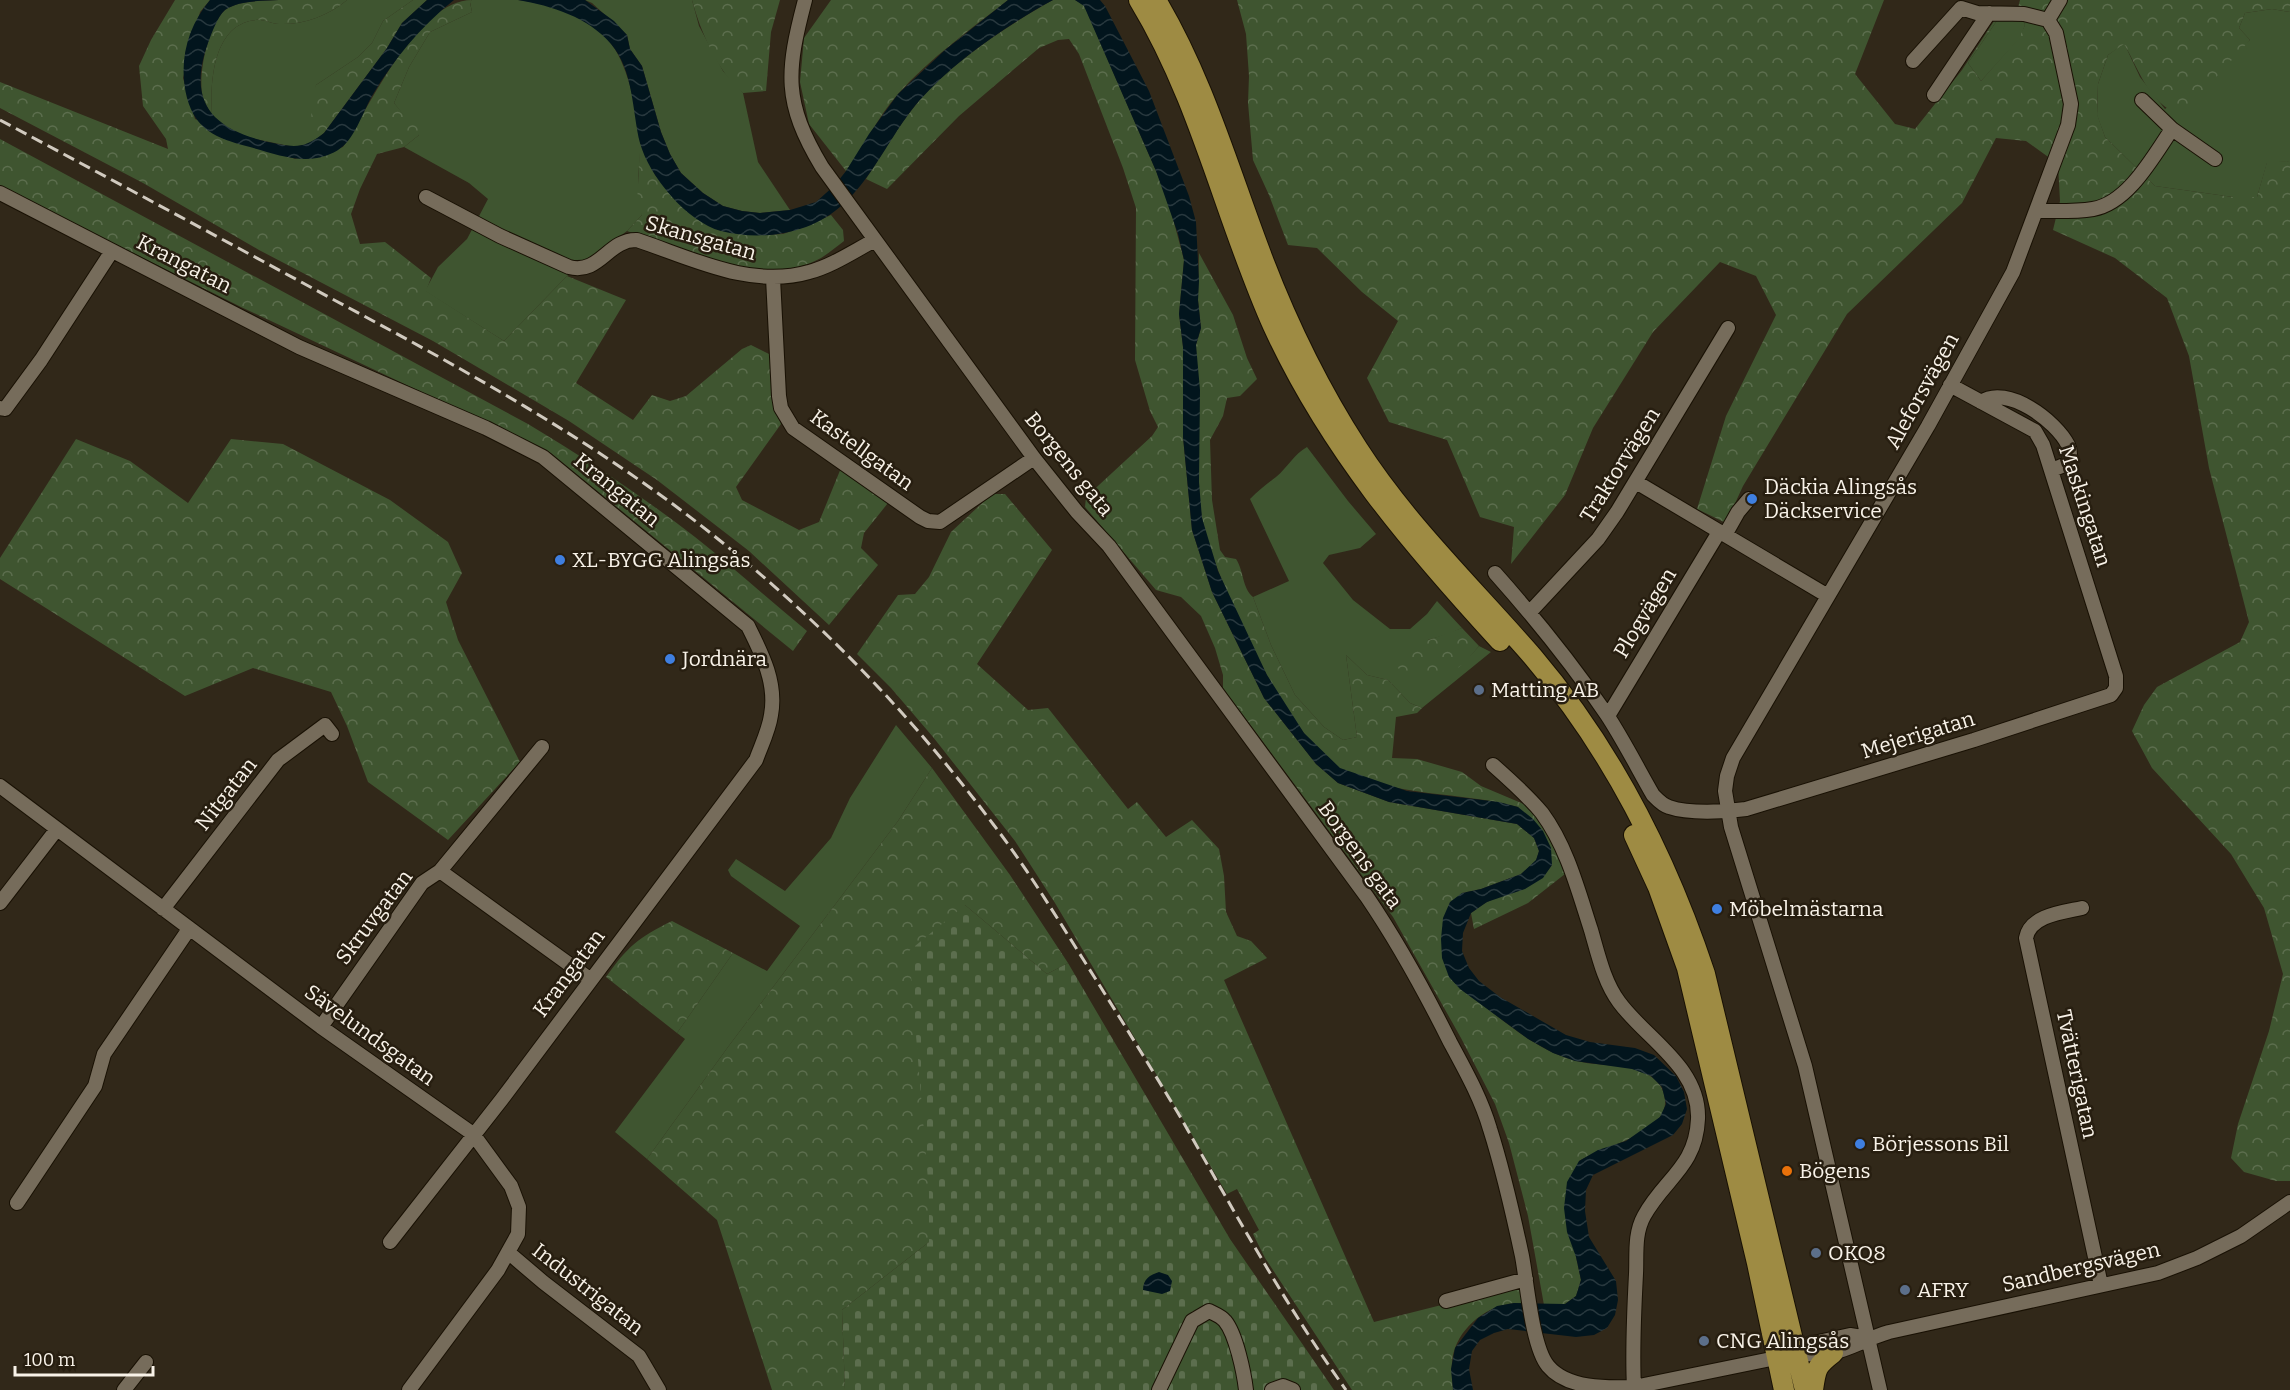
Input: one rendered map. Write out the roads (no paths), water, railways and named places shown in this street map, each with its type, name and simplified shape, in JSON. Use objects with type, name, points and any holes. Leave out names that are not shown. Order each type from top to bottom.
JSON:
[{"type":"highway","points":[[1139,0],[1180,80],[1203,136],[1269,317],[1305,388],[1348,459],[1387,512],[1523,666],[1562,715],[1630,825],[1658,887],[1687,968],[1797,1352],[1805,1390]]},
{"type":"highway","points":[[1156,0],[1211,114],[1268,272],[1288,321],[1318,382],[1359,450],[1395,500],[1534,658],[1574,710],[1608,761],[1642,821],[1685,916],[1705,974],[1757,1263],[1784,1390]]},
{"type":"highway","points":[[1813,1390],[1815,1372],[1819,1364],[1833,1353]]},
{"type":"street","name":"Borgens gata","points":[[805,0],[792,54],[790,76],[798,121],[822,167],[1034,458],[1077,512],[1116,555],[1367,897],[1396,940],[1481,1102],[1497,1151],[1538,1340],[1547,1365],[1555,1373],[1569,1380],[1612,1388],[1634,1387],[1776,1358]]},
{"type":"street","points":[[1913,61],[1960,4],[1977,13],[2024,14],[2049,20],[2060,0]]},
{"type":"street","points":[[1934,95],[1989,13]]},
{"type":"street","name":"Aleforsvägen","points":[[1880,1390],[1805,1066],[1744,875],[1727,810],[1725,791],[1733,758],[1950,385],[2013,272],[2068,125],[2071,104],[2056,33],[2049,20]]},
{"type":"street","points":[[2142,100],[2172,129],[2215,159]]},
{"type":"street","points":[[2037,211],[2093,209],[2114,202],[2143,171],[2172,129]]},
{"type":"street","name":"Krangatan","points":[[0,193],[299,347],[486,428],[543,457],[748,626],[767,665],[774,698],[771,717],[756,760],[502,1099],[390,1242]]},
{"type":"street","name":"Skansgatan","points":[[426,197],[500,236],[573,268],[591,267],[618,243],[637,240],[694,261],[748,275],[773,278],[817,270],[875,240]]},
{"type":"street","points":[[0,408],[5,409],[41,360],[112,251]]},
{"type":"street","name":"Kastellgatan","points":[[773,278],[778,381],[781,408],[786,418],[793,429],[920,518],[940,522],[1034,458]]},
{"type":"street","name":"Traktorvägen","points":[[1530,612],[1598,539],[1636,482],[1728,328]]},
{"type":"street","name":"Maskingatan","points":[[1950,385],[2036,431],[2052,470],[2116,676],[2116,688]]},
{"type":"street","points":[[1982,402],[1988,397],[2012,398],[2033,410],[2049,423],[2069,446],[2070,454],[2069,464],[2052,470]]},
{"type":"street","points":[[1636,482],[1828,596]]},
{"type":"street","name":"Plogvägen","points":[[1608,716],[1722,534],[1749,499]]},
{"type":"street","points":[[1495,573],[1530,612],[1608,716]]},
{"type":"street","name":"Mejerigatan","points":[[1608,716],[1653,795],[1661,803],[1669,807],[1746,809],[2102,699],[2111,695],[2116,688]]},
{"type":"street","name":"Nitgatan","points":[[163,909],[278,760],[325,725],[332,734]]},
{"type":"street","points":[[440,871],[542,747]]},
{"type":"street","points":[[1493,765],[1542,813],[1556,836],[1568,861],[1598,952],[1617,999],[1630,1016],[1677,1063],[1689,1081],[1695,1099],[1698,1116],[1697,1134],[1692,1151],[1683,1168],[1643,1217],[1636,1241],[1633,1317],[1634,1387]]},
{"type":"street","name":"Sävelundsgatan","points":[[0,786],[321,1027],[473,1134],[511,1186],[519,1207],[518,1234],[509,1252],[408,1390]]},
{"type":"street","points":[[0,903],[57,829]]},
{"type":"street","name":"Skruvgatan","points":[[321,1027],[422,883],[440,871],[591,980]]},
{"type":"street","name":"Tvätterigatan","points":[[2082,908],[2048,916],[2036,922],[2027,932],[2026,938],[2101,1286]]},
{"type":"street","points":[[17,1203],[95,1086],[104,1054],[189,929]]},
{"type":"street","name":"Sandbergsvägen","points":[[1797,1352],[1812,1356],[1833,1353],[1853,1348],[1868,1338],[1889,1332],[2158,1273],[2197,1258],[2241,1236],[2290,1202]]},
{"type":"street","name":"Industrigatan","points":[[509,1252],[543,1282],[639,1356],[659,1390]]},
{"type":"street","points":[[1446,1301],[1526,1279]]},
{"type":"street","points":[[1159,1390],[1192,1321],[1209,1311],[1220,1316],[1229,1327],[1246,1390]]},
{"type":"street","name":"Sandbergsvägen","points":[[1776,1358],[1797,1352],[1809,1344],[1850,1335],[1868,1338]]},
{"type":"street","points":[[124,1390],[146,1362]]},
{"type":"street","points":[[1272,1390],[1283,1386],[1293,1390]]},
{"type":"water","points":[[210,0],[279,0],[244,3],[222,13],[208,43],[202,64],[201,82],[203,97],[209,110],[219,121],[248,136],[268,142],[298,146],[324,133],[387,48],[402,23],[427,0],[454,0],[419,32],[389,69],[347,143],[330,154],[299,159],[225,140],[209,131],[196,118],[184,85],[184,59],[195,22]]},
{"type":"water","points":[[518,0],[585,0],[614,21],[627,35],[630,49],[642,66],[661,132],[681,173],[703,193],[723,206],[760,213],[790,210],[816,202],[835,185],[846,171],[898,94],[945,50],[1008,0],[1053,0],[982,45],[933,86],[906,118],[870,172],[843,204],[826,217],[806,227],[774,235],[753,235],[721,231],[708,226],[683,208],[661,183],[640,143],[624,66],[619,55],[602,35],[569,14]]},
{"type":"water","points":[[1075,0],[1100,0],[1105,6],[1149,91],[1189,196],[1196,222],[1201,328],[1196,345],[1200,390],[1199,482],[1202,518],[1218,571],[1267,675],[1304,733],[1340,768],[1407,791],[1499,802],[1518,807],[1533,819],[1543,831],[1551,848],[1552,865],[1543,878],[1525,889],[1487,902],[1471,913],[1463,933],[1462,951],[1469,968],[1479,981],[1500,997],[1566,1035],[1590,1042],[1635,1048],[1654,1055],[1676,1076],[1684,1092],[1687,1109],[1682,1124],[1673,1135],[1593,1175],[1586,1190],[1585,1211],[1589,1237],[1616,1281],[1618,1300],[1615,1315],[1607,1328],[1594,1335],[1576,1337],[1508,1329],[1494,1333],[1480,1340],[1472,1351],[1469,1369],[1473,1390],[1453,1390],[1451,1369],[1455,1348],[1478,1318],[1497,1306],[1514,1303],[1565,1304],[1576,1296],[1581,1280],[1567,1232],[1564,1208],[1567,1182],[1579,1161],[1598,1150],[1626,1141],[1660,1117],[1666,1104],[1662,1087],[1651,1076],[1632,1069],[1575,1061],[1553,1053],[1528,1039],[1460,989],[1449,977],[1442,958],[1441,939],[1443,918],[1450,902],[1462,893],[1481,889],[1521,874],[1536,860],[1539,851],[1534,838],[1517,824],[1389,802],[1338,783],[1316,764],[1264,698],[1212,592],[1192,530],[1183,437],[1183,347],[1179,314],[1184,260],[1178,234],[1156,171],[1084,6]]},
{"type":"water","points":[[1159,1272],[1168,1275],[1172,1281],[1170,1291],[1162,1294],[1143,1290],[1148,1278]]},
{"type":"railway","points":[[0,120],[422,347],[590,447],[670,502],[715,537],[760,574],[844,651],[883,692],[958,779],[1040,890],[1155,1074],[1279,1288],[1346,1390]]},
{"type":"place","name":"Däckia Alingsås Däckservice","points":[[1752,499]]},
{"type":"place","name":"XL-BYGG Alingsås","points":[[560,560]]},
{"type":"place","name":"Jordnära","points":[[670,659]]},
{"type":"place","name":"Matting AB","points":[[1479,690]]},
{"type":"place","name":"Möbelmästarna","points":[[1717,909]]},
{"type":"place","name":"Börjessons Bil","points":[[1860,1144]]},
{"type":"place","name":"Bögens","points":[[1787,1171]]},
{"type":"place","name":"OKQ8","points":[[1816,1253]]},
{"type":"place","name":"AFRY","points":[[1905,1290]]},
{"type":"place","name":"CNG Alingsås","points":[[1704,1341]]}]
